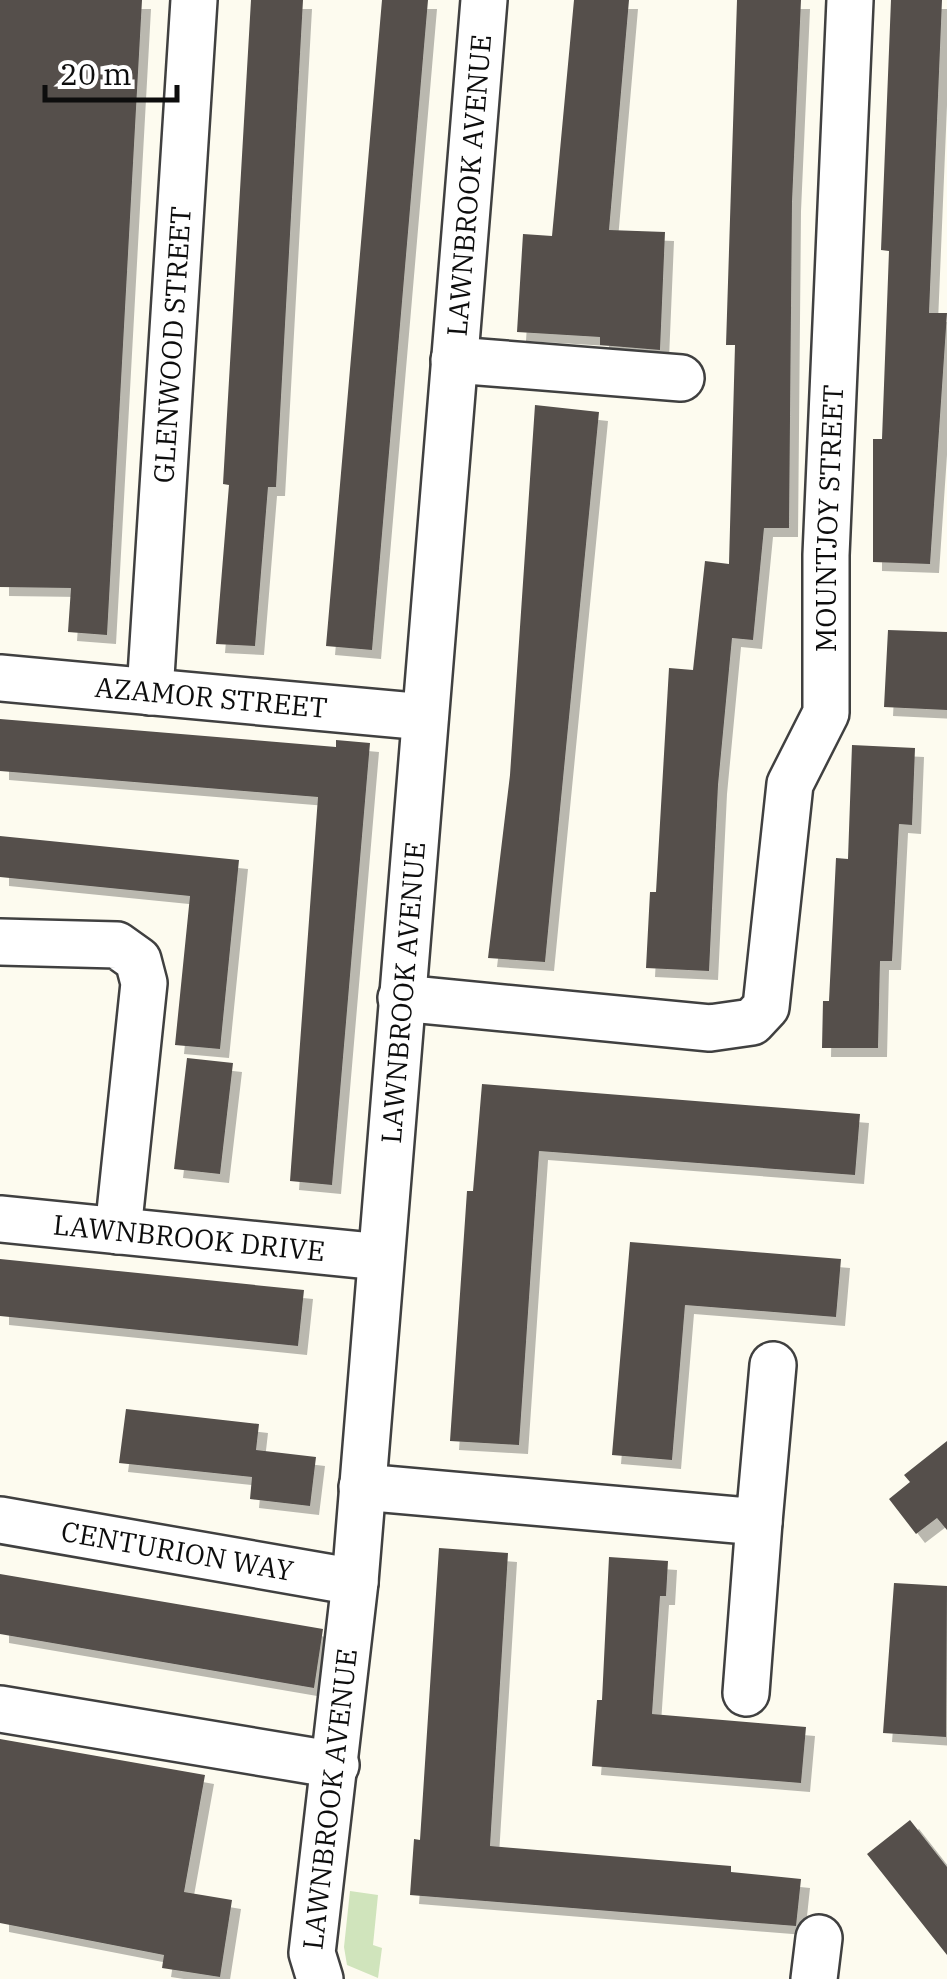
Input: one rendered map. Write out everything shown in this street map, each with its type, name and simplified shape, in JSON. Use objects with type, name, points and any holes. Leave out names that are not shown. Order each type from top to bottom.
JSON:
[{"type":"street","name":"GLENWOOD STREET","points":[[150,692],[194,0]]},
{"type":"street","name":"LAWNBROOK AVENUE","points":[[320,1979],[312,1952],[355,1582],[484,0]]},
{"type":"street","name":"MOUNTJOY STREET","points":[[402,998],[710,1028],[752,1022],[766,1007],[790,784],[826,714],[826,555],[850,0]]},
{"type":"street","points":[[454,360],[681,378]]},
{"type":"street","name":"AZAMOR STREET","points":[[0,678],[425,717]]},
{"type":"street","points":[[0,942],[117,945],[138,960],[144,984],[118,1231]]},
{"type":"street","name":"LAWNBROOK DRIVE","points":[[0,1220],[380,1256]]},
{"type":"street","points":[[746,1693],[773,1364]]},
{"type":"street","points":[[362,1487],[759,1522]]},
{"type":"street","name":"CENTURION WAY","points":[[0,1520],[355,1582]]},
{"type":"street","points":[[0,1710],[336,1765]]},
{"type":"green space","points":[[350,1891],[378,1895],[373,1945],[382,1948],[378,1978],[347,1965],[344,1947]]},
{"type":"building","points":[[0,0],[142,0],[107,635],[68,632],[71,588],[0,587]]},
{"type":"building","points":[[251,0],[303,0],[276,487],[268,487],[255,646],[216,644],[229,485],[223,484]]},
{"type":"building","points":[[382,0],[428,0],[372,650],[326,646]]},
{"type":"building","points":[[574,0],[629,0],[609,230],[665,232],[660,350],[600,345],[600,337],[517,332],[523,234],[552,236]]},
{"type":"building","points":[[737,0],[801,0],[792,202],[789,528],[764,528],[753,640],[732,638],[718,785],[709,971],[646,968],[650,892],[656,892],[669,668],[693,670],[705,561],[729,564],[735,345],[726,345]]},
{"type":"building","points":[[891,0],[942,0],[929,313],[947,313],[930,564],[873,562],[873,439],[882,439],[889,251],[881,250]]},
{"type":"building","points":[[535,405],[599,412],[545,962],[488,958],[510,775]]},
{"type":"building","points":[[888,630],[947,632],[947,710],[884,707]]},
{"type":"building","points":[[0,719],[336,747],[336,740],[370,743],[332,1185],[290,1181],[318,797],[0,771]]},
{"type":"building","points":[[852,745],[915,748],[912,825],[899,824],[892,961],[880,961],[878,1048],[822,1048],[823,1001],[829,1001],[836,858],[848,859]]},
{"type":"building","points":[[0,836],[239,860],[220,1049],[175,1045],[190,896],[0,877]]},
{"type":"building","points":[[187,1058],[233,1063],[220,1174],[174,1169]]},
{"type":"building","points":[[482,1084],[860,1114],[855,1175],[539,1151],[519,1445],[450,1441],[467,1191],[473,1191]]},
{"type":"building","points":[[630,1242],[841,1259],[836,1317],[685,1305],[672,1460],[612,1455]]},
{"type":"building","points":[[0,1259],[304,1290],[298,1346],[0,1316]]},
{"type":"building","points":[[126,1409],[259,1424],[256,1450],[316,1457],[310,1506],[250,1499],[252,1477],[119,1463]]},
{"type":"building","points":[[947,1441],[947,1530],[937,1518],[916,1534],[889,1499],[910,1482],[904,1475]]},
{"type":"building","points":[[439,1548],[508,1553],[490,1846],[731,1866],[731,1872],[801,1879],[796,1926],[410,1895],[414,1839],[420,1840]]},
{"type":"building","points":[[609,1557],[668,1561],[666,1596],[660,1596],[652,1714],[806,1727],[801,1783],[592,1766],[597,1700],[602,1700]]},
{"type":"building","points":[[0,1574],[323,1629],[314,1688],[0,1634]]},
{"type":"building","points":[[894,1583],[947,1586],[946,1737],[883,1733]]},
{"type":"building","points":[[0,1739],[205,1775],[184,1892],[232,1900],[220,1977],[162,1968],[164,1955],[0,1923]]},
{"type":"building","points":[[910,1820],[947,1867],[947,1955],[867,1854]]}]
